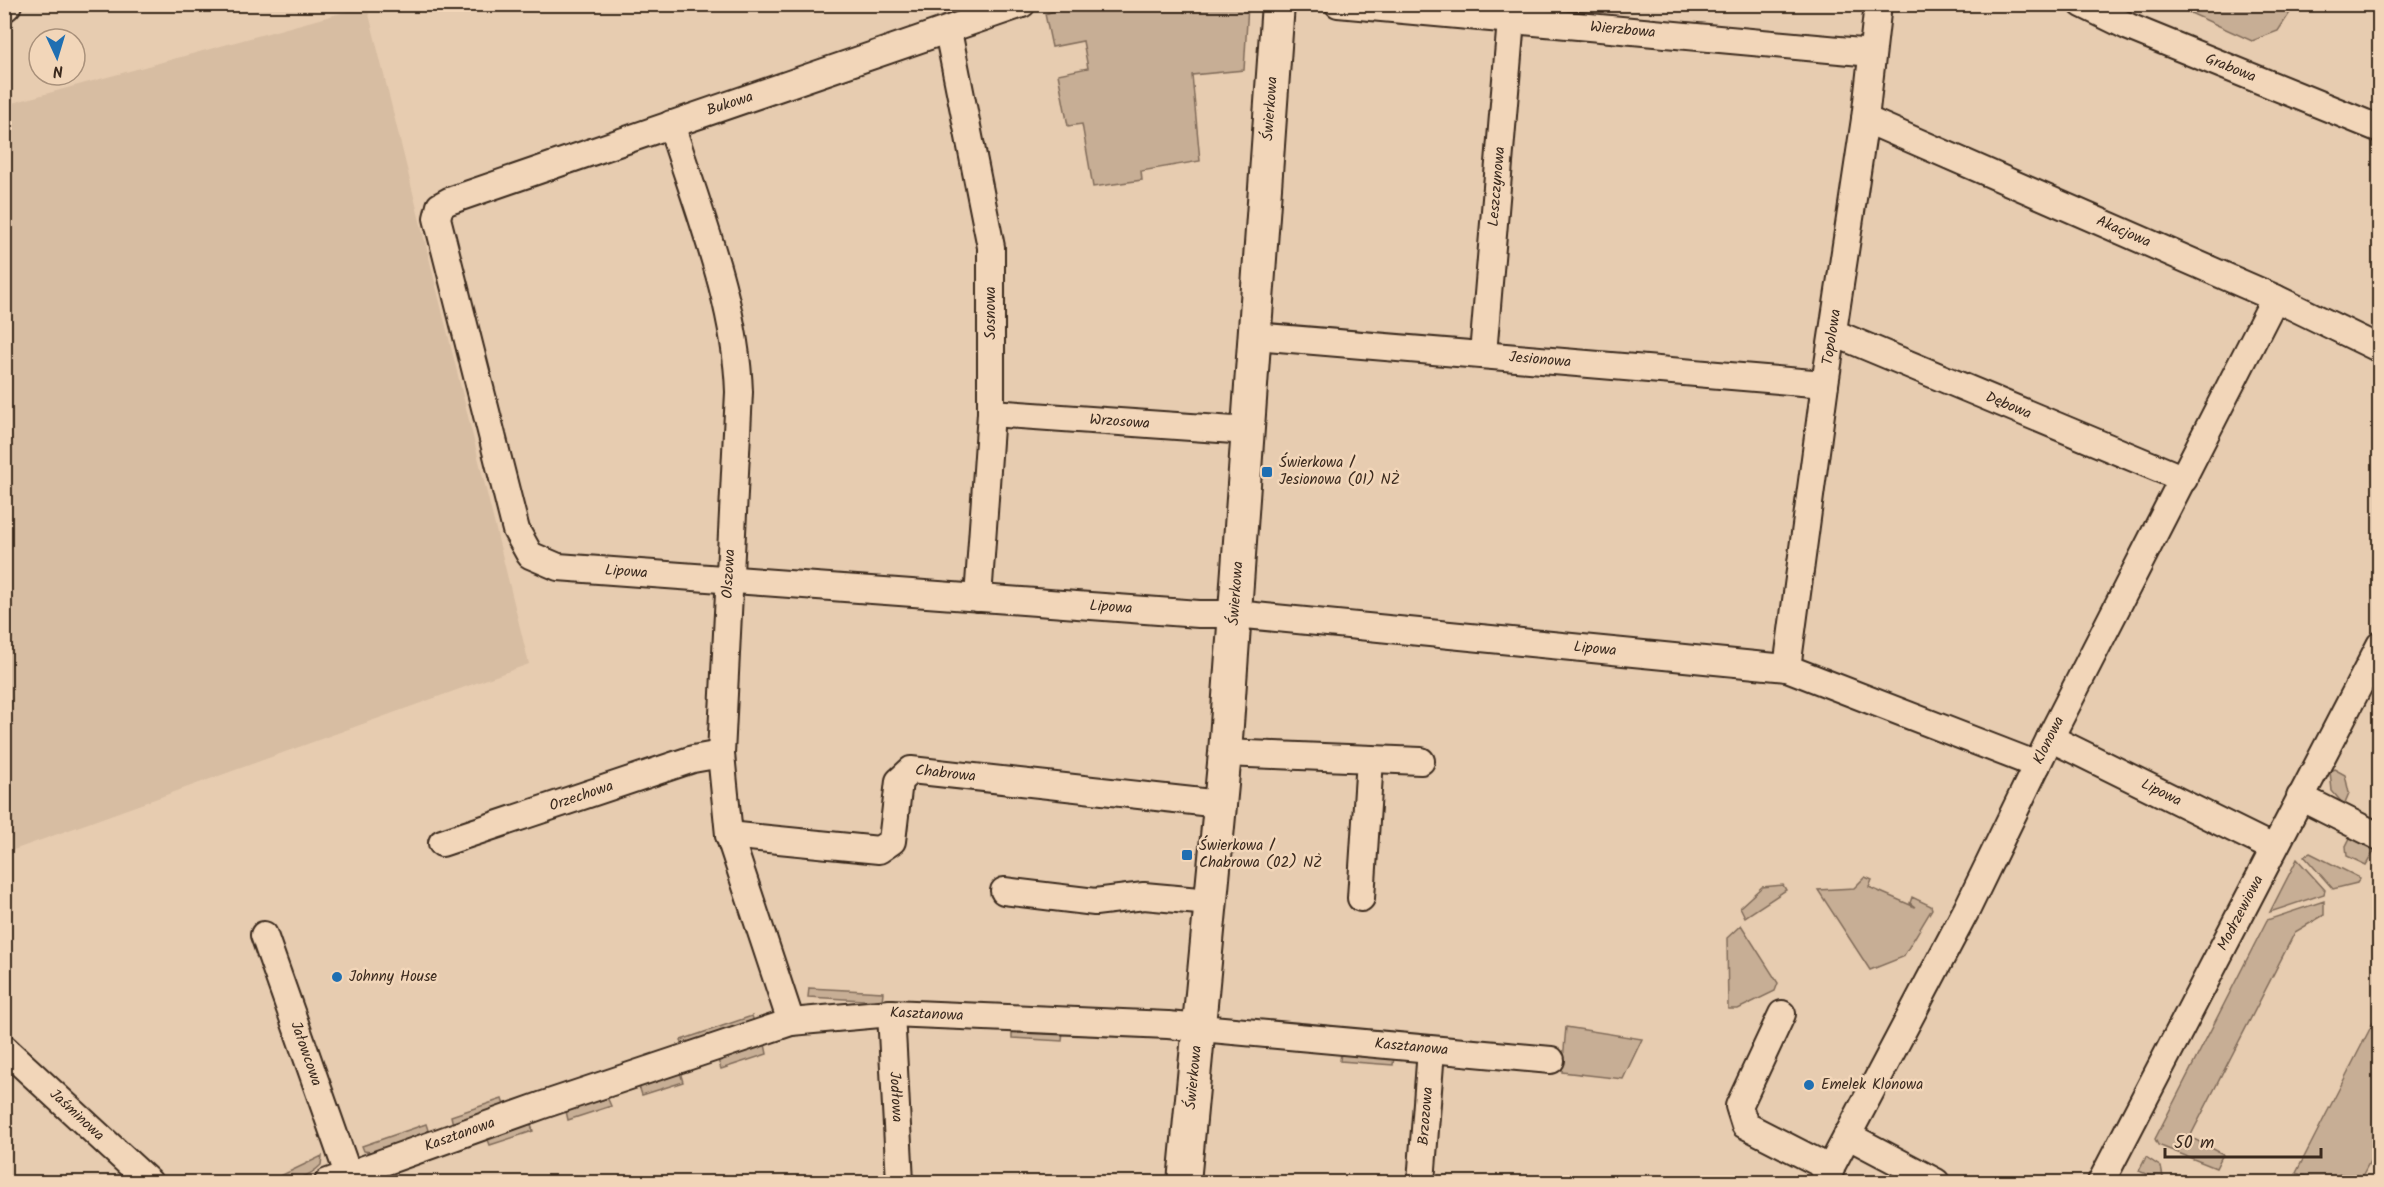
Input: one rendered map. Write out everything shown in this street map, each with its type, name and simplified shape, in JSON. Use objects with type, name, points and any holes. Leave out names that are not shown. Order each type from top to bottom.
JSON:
[{"type":"street","name":"Bukowa","points":[[440,206],[448,201],[671,124],[948,32],[1022,4]]},
{"type":"street","name":"Świerkowa","points":[[1184,1182],[1225,753],[1278,4]]},
{"type":"street","name":"Wierzbowa","points":[[1338,4],[1872,53]]},
{"type":"street","name":"Topolowa","points":[[1787,668],[1825,384],[1865,119],[1878,4]]},
{"type":"street","name":"Grabowa","points":[[2082,4],[2129,27],[2379,129]]},
{"type":"street","name":"Leszczynowa","points":[[1483,354],[1511,20]]},
{"type":"street","name":"Sosnowa","points":[[948,32],[991,247],[991,413],[978,598]]},
{"type":"street","name":"Akacjowa","points":[[1865,119],[2276,298],[2379,349]]},
{"type":"street","name":"Olszowa","points":[[671,124],[731,320],[738,356],[739,392],[721,754],[729,835],[791,1022]]},
{"type":"street","name":"Lipowa","points":[[440,206],[437,218],[516,530],[530,555],[558,567],[1199,614],[1235,614],[1787,668],[2037,765]]},
{"type":"street","name":"Klonowa","points":[[1827,1176],[1967,909],[2050,738],[2276,298]]},
{"type":"street","name":"Dębowa","points":[[1834,333],[2184,479]]},
{"type":"street","name":"Jesionowa","points":[[1255,336],[1825,384]]},
{"type":"street","name":"Wrzosowa","points":[[991,413],[1248,431]]},
{"type":"street","name":"Modrzewiowa","points":[[2101,1182],[2379,645]]},
{"type":"street","name":"Lipowa","points":[[2050,738],[2273,848]]},
{"type":"street","points":[[1225,753],[1421,761]]},
{"type":"street","name":"Orzechowa","points":[[442,843],[693,759],[721,754]]},
{"type":"street","points":[[1361,898],[1370,759]]},
{"type":"street","name":"Chabrowa","points":[[729,835],[879,850],[892,841],[899,781],[910,770],[1220,804]]},
{"type":"street","points":[[2300,797],[2379,837]]},
{"type":"street","points":[[1004,891],[1095,902],[1144,896],[1210,902]]},
{"type":"street","name":"Jałowcowa","points":[[264,935],[338,1178]]},
{"type":"street","name":"Kasztanowa","points":[[338,1178],[543,1105],[791,1022],[891,1013],[1198,1027],[1551,1060]]},
{"type":"street","name":"Jodłowa","points":[[891,1013],[900,1182]]},
{"type":"street","points":[[1782,1014],[1739,1106],[1746,1125],[1827,1176]]},
{"type":"street","name":"Jaśminowa","points":[[4,1048],[149,1182]]},
{"type":"street","name":"Brzozowa","points":[[1421,1182],[1431,1050]]},
{"type":"street","points":[[1847,1135],[1936,1182]]},
{"type":"shaded area","points":[[1071,5],[1182,5],[1184,12],[1195,10],[1195,5],[1248,5],[1244,70],[1192,75],[1200,161],[1141,171],[1142,180],[1093,187],[1082,124],[1068,126],[1058,74],[1088,68],[1083,41],[1052,47],[1045,14]]},
{"type":"shaded area","points":[[2173,5],[2293,5],[2278,31],[2252,41]]},
{"type":"shaded area","points":[[367,6],[529,664],[5,853],[5,105],[71,87],[87,87],[87,83]]},
{"type":"shaded area","points":[[2334,769],[2345,775],[2349,793],[2344,805],[2332,791],[2330,771]]},
{"type":"shaded area","points":[[2351,836],[2376,848],[2366,865],[2347,856],[2346,846]]},
{"type":"shaded area","points":[[2310,853],[2360,878],[2357,883],[2333,889],[2304,856]]},
{"type":"shaded area","points":[[2297,859],[2325,890],[2324,894],[2270,912]]},
{"type":"shaded area","points":[[1865,877],[1872,880],[1869,887],[1915,907],[1910,903],[1912,897],[1931,906],[1932,909],[1903,957],[1870,970],[1818,890],[1854,888]]},
{"type":"shaded area","points":[[1783,885],[1786,890],[1745,917],[1740,907],[1762,887]]},
{"type":"shaded area","points":[[2324,901],[2324,915],[2295,932],[2190,1137],[2223,1154],[2216,1168],[2158,1145],[2155,1139],[2267,920]]},
{"type":"shaded area","points":[[1741,925],[1778,983],[1775,991],[1738,1009],[1728,1009],[1727,938]]},
{"type":"shaded area","points":[[809,988],[883,992],[882,1001],[808,997]]},
{"type":"shaded area","points":[[752,1016],[755,1024],[684,1048],[681,1040]]},
{"type":"shaded area","points":[[2375,1019],[2380,1022],[2379,1144],[2361,1178],[2340,1174],[2327,1180],[2313,1179],[2296,1173]]},
{"type":"shaded area","points":[[1566,1027],[1642,1039],[1623,1079],[1562,1072]]},
{"type":"shaded area","points":[[1012,1028],[1063,1031],[1062,1041],[1012,1038]]},
{"type":"shaded area","points":[[765,1044],[767,1054],[721,1069],[718,1060]]},
{"type":"shaded area","points":[[1341,1052],[1394,1057],[1393,1065],[1340,1061]]},
{"type":"shaded area","points":[[680,1072],[683,1082],[642,1095],[639,1086]]},
{"type":"shaded area","points":[[607,1097],[611,1106],[568,1120],[566,1111]]},
{"type":"shaded area","points":[[502,1099],[505,1108],[453,1125],[451,1116]]},
{"type":"shaded area","points":[[530,1122],[533,1131],[490,1145],[487,1137]]},
{"type":"shaded area","points":[[426,1124],[429,1133],[371,1152],[364,1151],[362,1146]]},
{"type":"shaded area","points":[[322,1156],[321,1165],[303,1177],[282,1182],[268,1182]]},
{"type":"shaded area","points":[[2146,1157],[2161,1167],[2164,1182],[2139,1171]]},
{"type":"place","name":"Świerkowa / Jesionowa (01) NŻ","points":[[1267,472]]},
{"type":"place","name":"Świerkowa / Chabrowa (02) NŻ","points":[[1187,855]]},
{"type":"place","name":"Johnny House","points":[[337,977]]},
{"type":"place","name":"Emelek Klonowa","points":[[1809,1085]]}]
